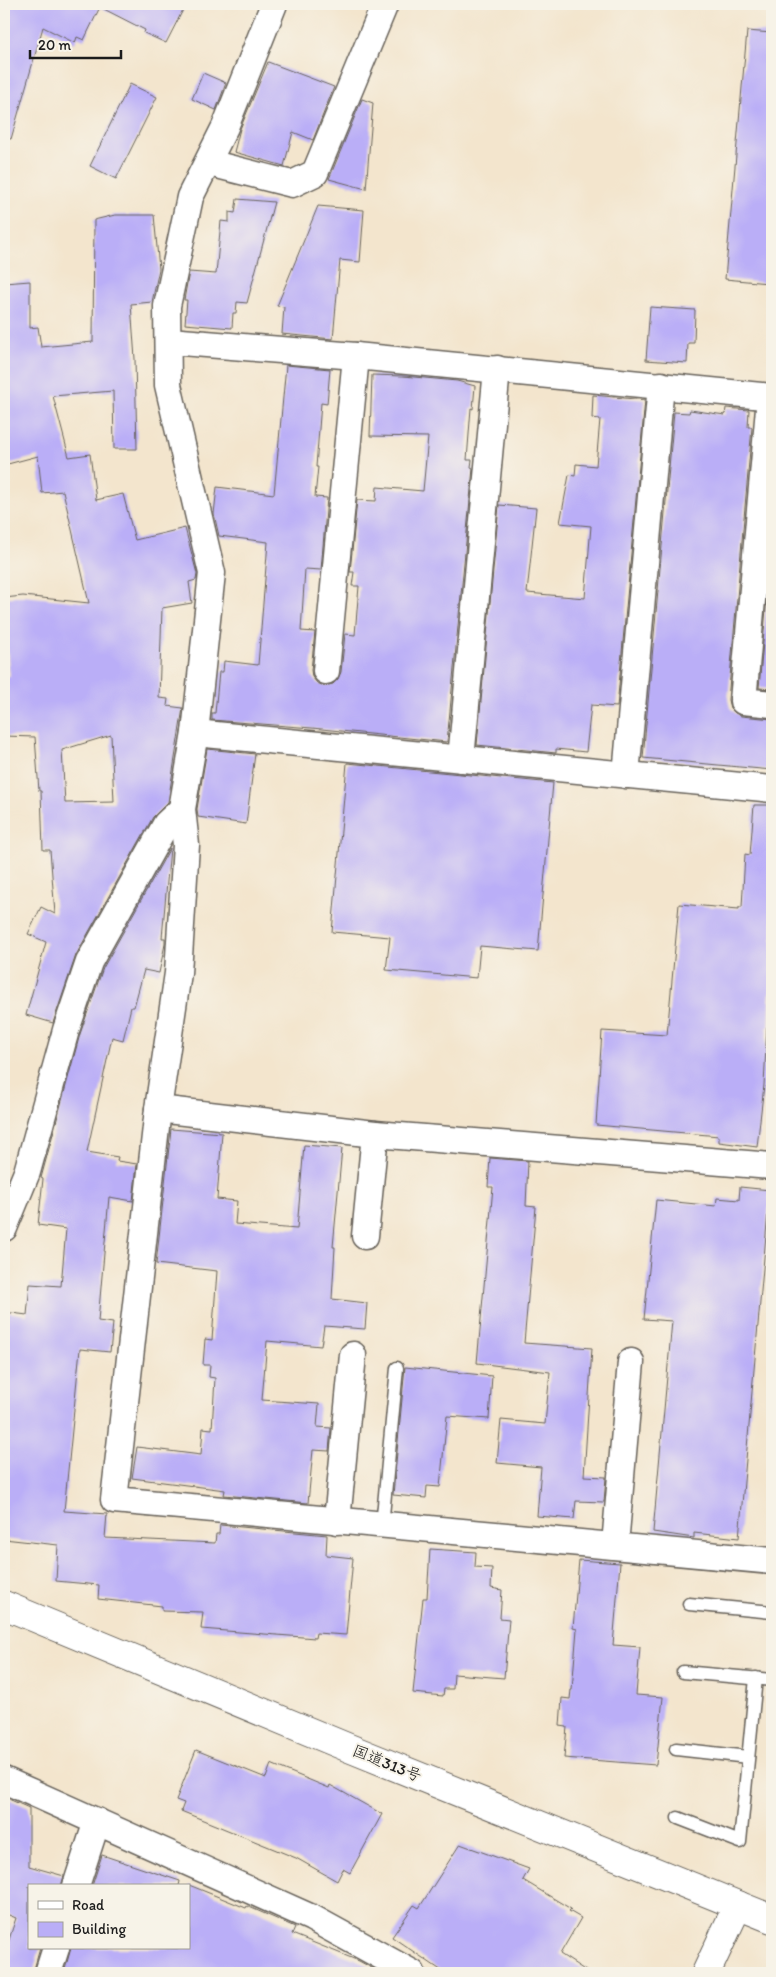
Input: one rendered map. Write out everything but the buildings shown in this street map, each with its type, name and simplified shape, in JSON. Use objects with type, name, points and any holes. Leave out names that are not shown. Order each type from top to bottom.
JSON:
[{"type":"main road","name":"国道313号","points":[[4,1605],[349,1748],[772,1919]]},
{"type":"main road","points":[[712,1970],[738,1904]]},
{"type":"street","points":[[274,4],[226,127],[190,197],[168,306],[168,385],[212,573],[194,733],[182,809],[186,845],[178,973],[158,1109],[114,1500],[772,1561]]},
{"type":"street","points":[[209,163],[292,184],[315,173],[385,4]]},
{"type":"street","points":[[169,342],[356,356],[771,397],[743,701],[772,704]]},
{"type":"street","points":[[326,671],[356,356]]},
{"type":"street","points":[[461,759],[497,369]]},
{"type":"street","points":[[626,775],[661,385]]},
{"type":"street","points":[[194,733],[772,789]]},
{"type":"street","points":[[4,1228],[27,1172],[66,1030],[89,962],[166,824],[182,809]]},
{"type":"street","points":[[158,1109],[375,1134],[772,1166]]},
{"type":"street","points":[[365,1236],[375,1134]]},
{"type":"street","points":[[337,1521],[353,1355]]},
{"type":"street","points":[[615,1545],[631,1362]]},
{"type":"street","points":[[4,1780],[312,1918],[412,1973]]},
{"type":"street","points":[[77,1884],[97,1821]]},
{"type":"street","points":[[48,1973],[55,1950]]},
{"type":"lane","points":[[382,1526],[397,1368]]},
{"type":"lane","points":[[689,1604],[772,1612]]},
{"type":"lane","points":[[683,1672],[772,1680]]},
{"type":"lane","points":[[678,1818],[740,1842],[756,1678]]},
{"type":"lane","points":[[676,1749],[748,1757]]}]
